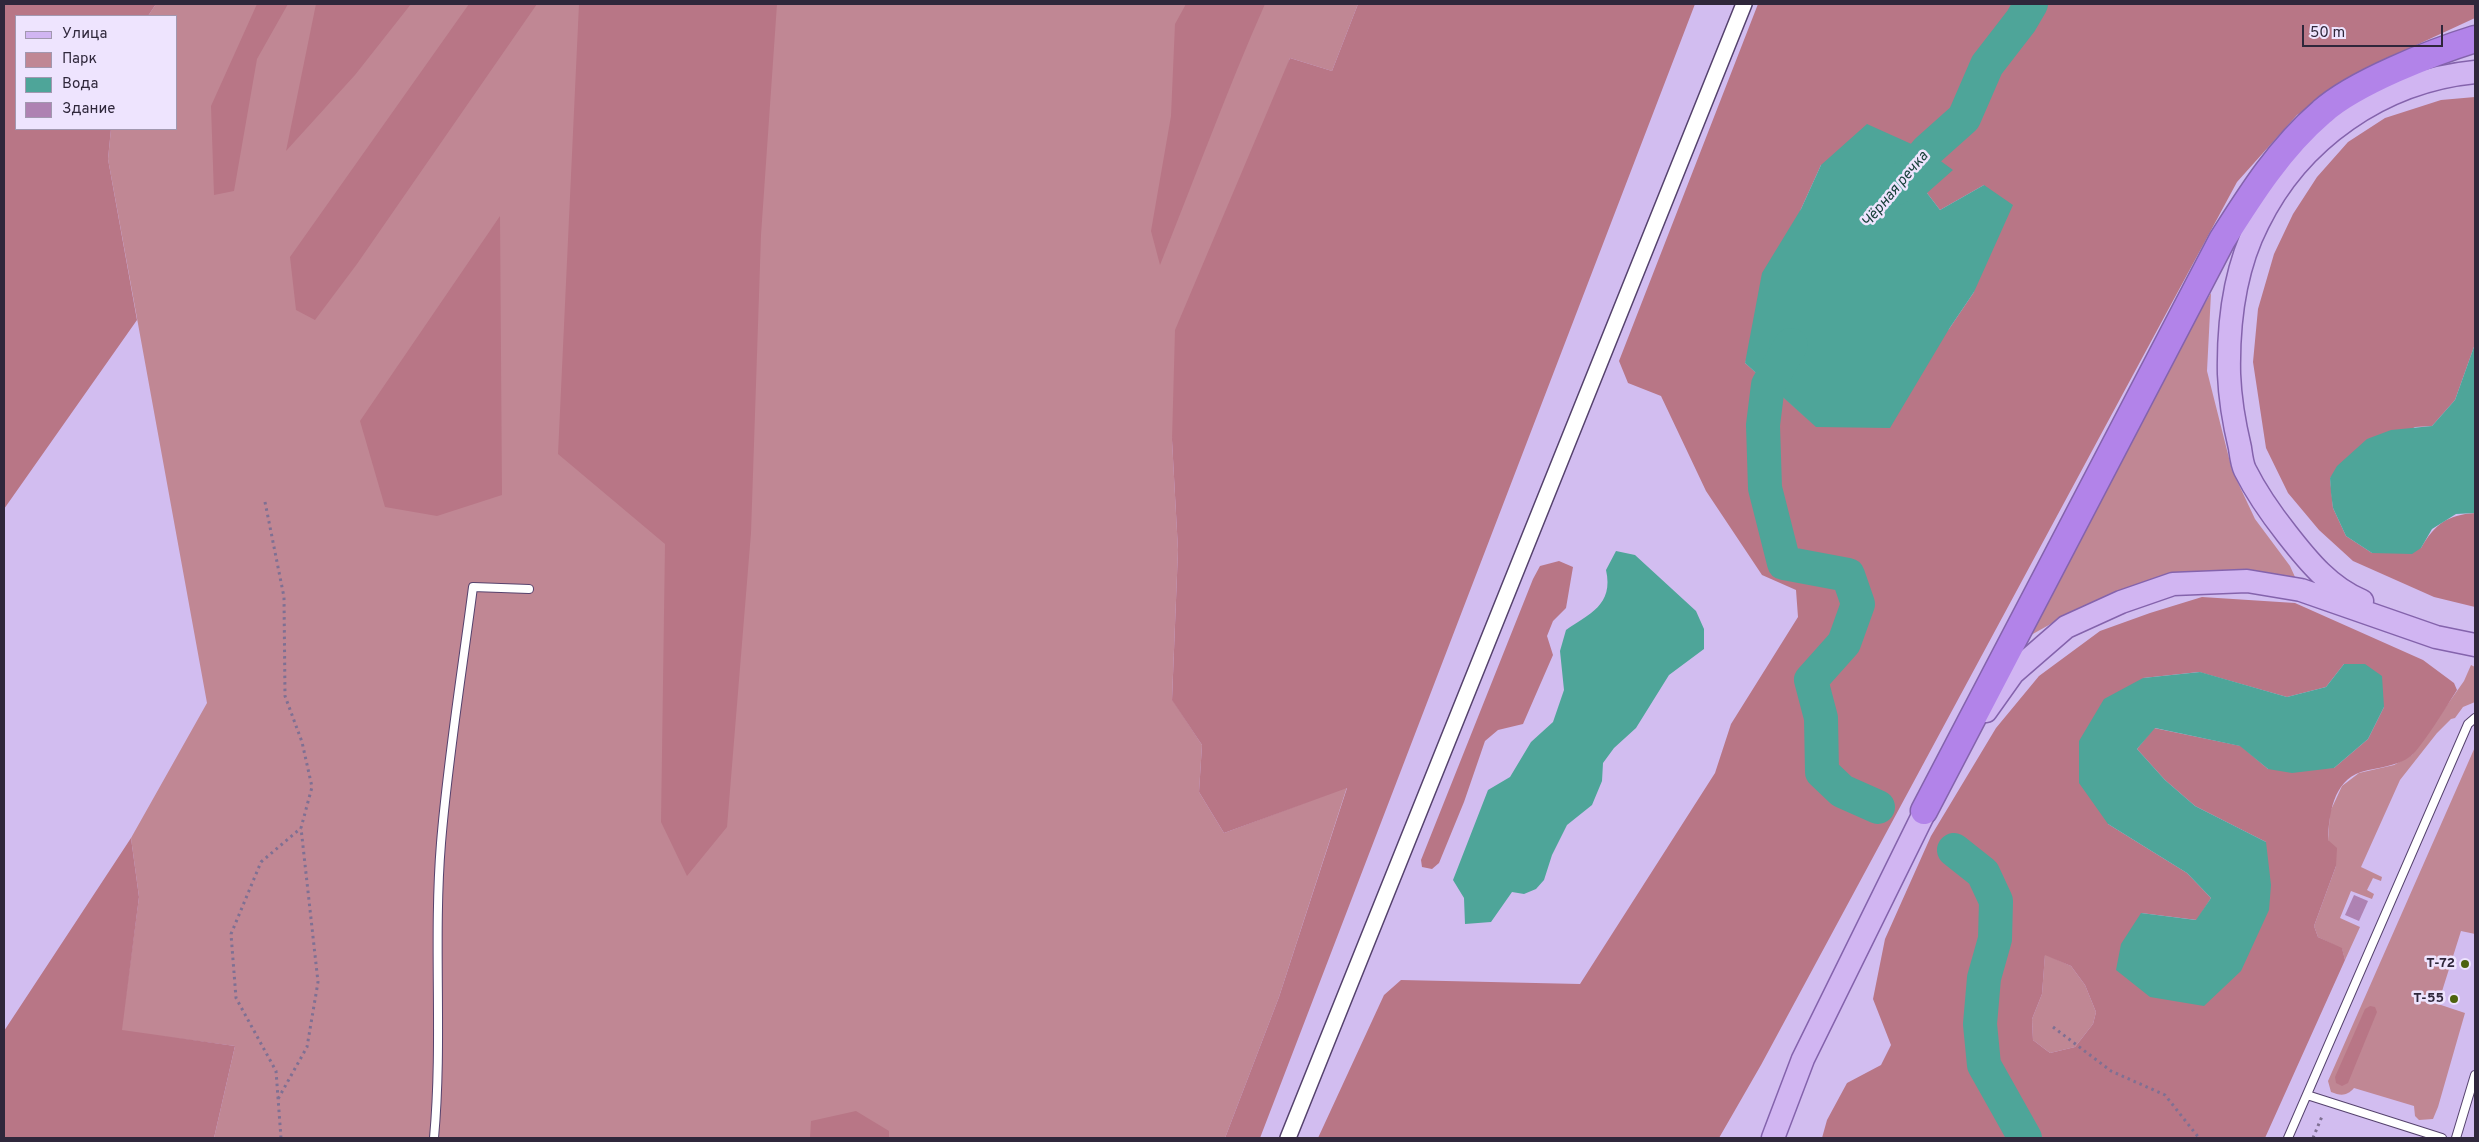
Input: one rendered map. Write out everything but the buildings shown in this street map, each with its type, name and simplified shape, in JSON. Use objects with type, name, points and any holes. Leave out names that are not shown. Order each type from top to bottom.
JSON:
[{"type":"highway","points":[[1924,811],[2222,240],[2255,188],[2292,140],[2323,110],[2364,84],[2456,45],[2475,39]]},
{"type":"main road","points":[[2475,72],[2422,83],[2379,98],[2335,126],[2291,170],[2258,223],[2240,271],[2228,347],[2231,410],[2245,469],[2278,523],[2312,566],[2347,595],[2384,611],[2475,644]]},
{"type":"main road","points":[[1773,1138],[1803,1059],[1924,811],[1980,720],[2013,673],[2066,627],[2121,602],[2173,584],[2247,581],[2301,590],[2436,637],[2475,644]]},
{"type":"street","points":[[1288,1138],[1744,4]]},
{"type":"lane","points":[[434,1138],[438,1091],[437,971],[441,844],[473,588],[529,589]]},
{"type":"lane","points":[[2288,1138],[2468,724],[2475,718]]},
{"type":"lane","points":[[2456,1138],[2475,1075]]},
{"type":"lane","points":[[2307,1095],[2442,1138]]},
{"type":"path","points":[[264,502],[284,596],[285,696],[302,742],[312,787],[301,828],[318,982],[307,1047],[278,1099]]},
{"type":"path","points":[[281,1138],[276,1071],[236,998],[231,934],[261,862],[301,828]]},
{"type":"path","points":[[2053,1027],[2111,1072],[2165,1095],[2199,1138]]},
{"type":"path","points":[[2313,1138],[2324,1113],[2332,1116]]},
{"type":"green space","points":[[156,4],[1358,4],[1332,71],[1290,58],[1172,440],[1178,550],[1172,699],[1202,745],[1199,792],[1224,833],[1347,787],[1279,997],[1225,1138],[214,1138],[235,1046],[121,1031],[139,897],[131,838],[207,703],[108,159],[111,130],[178,130],[178,15],[149,15]]},
{"type":"green space","points":[[2211,293],[2207,371],[2232,470],[2255,519],[2290,566],[2295,577],[2143,584],[2081,607],[2031,635],[2192,325]]},
{"type":"green space","points":[[2471,665],[2475,667],[2475,702],[2463,707],[2455,718],[2451,719],[2437,733],[2400,780],[2361,867],[2382,877],[2381,881],[2373,878],[2367,890],[2374,894],[2372,899],[2351,891],[2340,918],[2360,927],[2345,960],[2342,949],[2318,937],[2314,926],[2336,866],[2328,840],[2330,812],[2342,786],[2359,773],[2394,765],[2412,755],[2464,681]]},
{"type":"green space","points":[[2475,747],[2475,934],[2461,931],[2438,1004],[2465,1013],[2433,1119],[2419,1120],[2415,1116],[2414,1106],[2354,1088],[2341,1095],[2331,1092],[2328,1081]]},
{"type":"green space","points":[[2045,954],[2071,966],[2085,985],[2096,1012],[2093,1024],[2075,1047],[2050,1053],[2033,1040],[2032,1019],[2042,994]]},
{"type":"shaded area","points":[[4,4],[156,4],[149,15],[15,15],[15,130],[111,130],[108,159],[137,320],[4,509]]},
{"type":"shaded area","points":[[257,4],[288,4],[257,59],[234,191],[214,195],[211,106]]},
{"type":"shaded area","points":[[316,4],[411,4],[355,75],[286,151]]},
{"type":"shaded area","points":[[469,4],[537,4],[357,264],[315,320],[296,310],[290,257]]},
{"type":"shaded area","points":[[579,4],[777,4],[761,235],[751,533],[727,827],[687,876],[661,822],[665,544],[558,454]]},
{"type":"shaded area","points":[[1186,4],[1265,4],[1224,101],[1160,265],[1151,231],[1171,116],[1175,24]]},
{"type":"shaded area","points":[[1358,4],[1695,4],[1260,1138],[1225,1138],[1279,997],[1347,788],[1224,833],[1199,792],[1202,745],[1172,700],[1178,550],[1172,440],[1175,330],[1290,58],[1332,71]]},
{"type":"shaded area","points":[[1758,4],[2475,4],[2475,18],[2358,72],[2297,115],[2237,182],[1761,1065],[1719,1138],[1318,1138],[1384,995],[1401,980],[1580,984],[1715,773],[1731,724],[1798,617],[1796,590],[1762,575],[1706,491],[1661,396],[1628,383],[1619,361]],"holes":[[[1821,165],[1927,193],[1940,210],[1984,185],[1974,292],[1949,329],[1816,426],[1745,363],[1801,209]]]},
{"type":"shaded area","points":[[2475,97],[2475,344],[2455,400],[2432,426],[2415,427],[2330,478],[2333,508],[2346,536],[2372,553],[2421,548],[2431,533],[2443,522],[2457,516],[2475,513],[2475,607],[2434,597],[2353,561],[2319,530],[2288,493],[2266,448],[2253,362],[2258,309],[2274,254],[2293,214],[2317,177],[2348,142],[2385,118],[2441,100]]},
{"type":"shaded area","points":[[500,216],[502,495],[437,516],[385,507],[360,421]]},
{"type":"shaded area","points":[[1559,561],[1573,567],[1566,608],[1553,621],[1547,636],[1553,655],[1523,724],[1498,730],[1485,741],[1464,802],[1439,863],[1432,869],[1422,867],[1421,860],[1533,579],[1540,566]]},
{"type":"shaded area","points":[[2202,597],[2295,603],[2423,660],[2454,683],[2457,690],[2428,735],[2411,756],[2393,765],[2361,772],[2352,776],[2344,783],[2334,800],[2328,840],[2337,848],[2336,866],[2314,926],[2318,937],[2342,948],[2345,960],[2265,1138],[1822,1138],[1827,1120],[1847,1083],[1881,1065],[1891,1045],[1873,999],[1885,939],[1931,836],[1996,728],[2039,676],[2100,631]],"holes":[[[2344,664],[2384,707],[2368,739],[2334,768],[2268,769],[2241,746],[2154,728],[2137,749],[2165,780],[2195,806],[2266,842],[2150,997],[2141,913],[2197,920],[2211,898],[2187,873],[2108,824],[2143,678],[2199,672],[2287,697],[2326,687]],[[2045,955],[2071,966],[2085,985],[2096,1012],[2093,1024],[2075,1047],[2050,1053],[2033,1040],[2032,1019],[2042,994]]]},
{"type":"shaded area","points":[[131,838],[139,897],[122,1030],[235,1046],[214,1138],[4,1138],[4,1031]]},
{"type":"shaded area","points":[[2370,1006],[2375,1007],[2377,1012],[2348,1083],[2342,1086],[2336,1083],[2335,1077],[2365,1009]]},
{"type":"shaded area","points":[[856,1111],[889,1131],[889,1138],[810,1138],[811,1121]]},
{"type":"water","points":[[1867,124],[1927,151],[1953,170],[1927,193],[1940,210],[1984,185],[2013,205],[1974,292],[1949,329],[1890,428],[1816,427],[1745,363],[1762,273],[1801,209],[1821,165]]},
{"type":"water","points":[[2475,344],[2475,513],[2456,514],[2432,529],[2421,548],[2412,554],[2372,553],[2346,536],[2333,508],[2330,478],[2337,466],[2367,439],[2391,430],[2432,426],[2455,400]]},
{"type":"water","points":[[1616,551],[1635,555],[1696,611],[1704,629],[1704,649],[1669,675],[1636,728],[1614,748],[1603,763],[1602,781],[1592,805],[1567,825],[1552,855],[1544,880],[1536,889],[1524,894],[1512,892],[1491,922],[1465,924],[1464,898],[1453,880],[1488,790],[1510,777],[1531,742],[1553,722],[1564,690],[1560,651],[1566,630],[1591,613],[1603,600],[1608,582],[1606,570]]},
{"type":"water","points":[[2344,664],[2365,664],[2382,676],[2384,707],[2368,739],[2334,768],[2292,773],[2268,769],[2240,746],[2155,728],[2137,749],[2165,780],[2195,806],[2266,842],[2271,885],[2269,910],[2241,971],[2204,1006],[2150,997],[2116,970],[2121,944],[2141,913],[2196,920],[2211,898],[2187,873],[2108,824],[2079,783],[2079,741],[2104,699],[2143,678],[2200,672],[2287,697],[2326,687]]},
{"type":"waterway","name":"Чёрная речка","points":[[1897,188],[1927,151],[1964,118],[1987,65],[2021,21],[2031,4]]},
{"type":"waterway","points":[[1791,345],[1768,385],[1763,425],[1765,488],[1784,563],[1848,575],[1858,604],[1844,643],[1811,680],[1821,718],[1822,772],[1842,791],[1878,807]]},
{"type":"waterway","points":[[1954,850],[1983,873],[1996,901],[1995,939],[1984,978],[1980,1024],[1984,1065],[2025,1138]]},
{"type":"place","name":"Т-72","points":[[2465,964]]},
{"type":"place","name":"Т-55","points":[[2454,999]]}]
